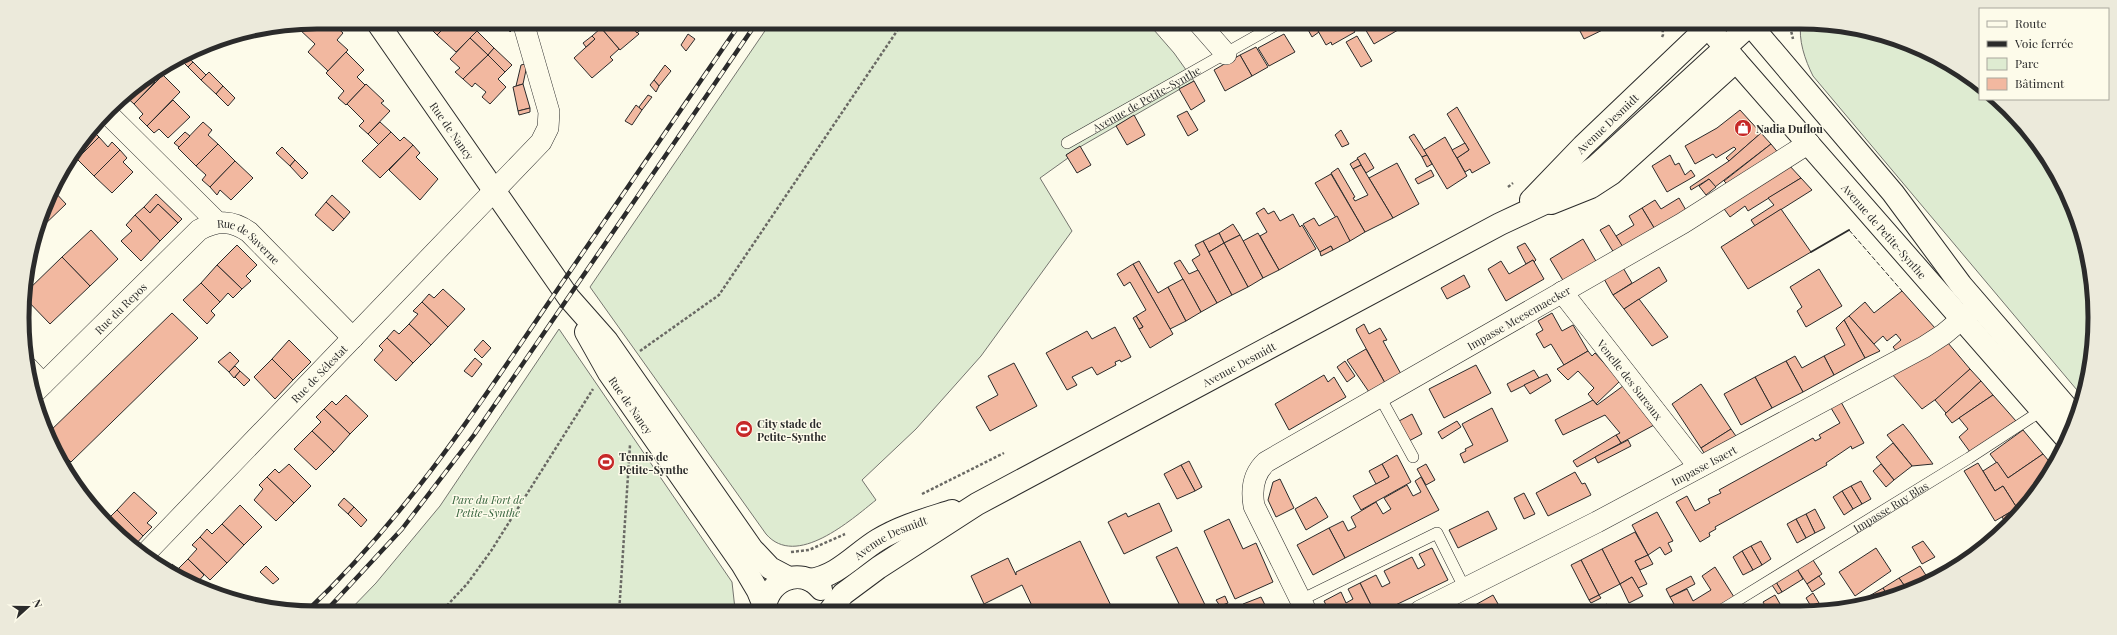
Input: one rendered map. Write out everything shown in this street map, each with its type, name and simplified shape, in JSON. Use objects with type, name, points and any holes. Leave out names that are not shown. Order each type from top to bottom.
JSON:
[{"type":"main road","name":"Rue de Nancy","points":[[382,29],[493,191],[569,298],[616,369],[752,549],[770,568],[816,584],[824,593],[827,606]]},
{"type":"main road","name":"Avenue Desmidt","points":[[1500,224],[1547,186],[1583,146],[1703,29]]},
{"type":"main road","name":"Avenue de Petite-Synthe","points":[[1712,29],[1731,54],[1809,144],[1971,312],[2050,404],[2064,433]]},
{"type":"main road","name":"Avenue Desmidt","points":[[833,606],[843,594],[878,568],[977,504],[1500,224],[1534,210],[1573,184],[1731,54],[1746,29]]},
{"type":"main road","name":"Avenue de Petite-Synthe","points":[[1755,29],[1893,194],[1955,277],[1971,312]]},
{"type":"main road","name":"Rue de Nancy","points":[[616,369],[632,407],[742,564],[758,591],[764,606]]},
{"type":"main road","name":"Avenue de Petite-Synthe","points":[[2050,404],[2071,415]]},
{"type":"main road","name":"Avenue Desmidt","points":[[766,606],[767,597],[773,587],[799,579],[829,575],[871,544],[895,530],[922,520],[977,504]]},
{"type":"street","name":"Rue de Sélestat","points":[[148,551],[541,142],[548,128],[549,112],[530,29]]},
{"type":"street","points":[[1204,29],[1226,54]]},
{"type":"street","name":"Rue de Saverne","points":[[110,117],[217,222],[236,224],[249,232],[353,338]]},
{"type":"street","name":"Impasse Meesemaecker","points":[[1303,606],[1254,506],[1252,496],[1254,480],[1260,467],[1266,462],[1683,223],[1809,144]]},
{"type":"street","name":"Rue du Repos","points":[[38,389],[199,230],[217,222]]},
{"type":"street","name":"Venelle des Sureaux","points":[[1562,292],[1699,467]]},
{"type":"street","name":"Impasse Isaert","points":[[1430,606],[1597,522],[1924,347],[1971,312]]},
{"type":"lane","name":"Avenue de Petite-Synthe","points":[[1067,143],[1269,29]]},
{"type":"lane","points":[[1380,397],[1413,457]]},
{"type":"lane","name":"Impasse Ruy Blas","points":[[1728,606],[1969,458],[2050,404]]},
{"type":"lane","points":[[1303,606],[1437,533],[1465,588]]},
{"type":"path","points":[[447,606],[467,584],[491,551],[592,390],[616,369],[719,295],[898,29]]},
{"type":"path","points":[[1791,29],[1794,42]]},
{"type":"path","points":[[619,606],[632,407]]},
{"type":"path","points":[[919,496],[1004,453]]},
{"type":"path","points":[[785,551],[809,550],[848,532]]},
{"type":"green space","points":[[766,29],[1153,29],[1174,53],[1194,81],[1066,155],[1068,158],[1040,178],[1072,231],[981,356],[916,429],[862,480],[876,500],[838,529],[823,538],[807,544],[792,546],[778,543],[766,534],[590,287]]},
{"type":"green space","points":[[1800,29],[1837,31],[1874,39],[1910,51],[1944,68],[1975,89],[1979,92],[1979,100],[1989,100],[2004,113],[2028,142],[2049,173],[2066,207],[2078,243],[2086,280],[2088,318],[2086,355],[2078,391],[1813,76],[1807,63],[1800,36]]},
{"type":"green space","name":"Parc du Fort de Petite-Synthe","points":[[559,329],[732,582],[735,606],[354,606],[376,583],[440,506]]},
{"type":"building","points":[[339,29],[343,33],[337,40],[348,50],[328,71],[308,52],[315,44],[300,30]]},
{"type":"building","points":[[431,29],[443,29],[437,35]]},
{"type":"building","points":[[443,29],[475,29],[477,31],[456,52],[437,35]]},
{"type":"building","points":[[602,29],[634,29],[639,34],[620,50]]},
{"type":"building","points":[[602,29],[619,49],[610,57],[613,60],[592,78],[574,58],[595,39],[592,36]]},
{"type":"building","points":[[634,29],[641,29],[637,33]]},
{"type":"building","points":[[1308,29],[1317,29],[1319,32],[1312,37]]},
{"type":"building","points":[[1317,29],[1353,29],[1355,32],[1332,45],[1331,42],[1326,45]]},
{"type":"building","points":[[1365,29],[1398,30],[1374,44]]},
{"type":"building","points":[[1579,29],[1605,29],[1584,39]]},
{"type":"building","points":[[477,31],[494,48],[488,55],[470,38]]},
{"type":"building","points":[[688,34],[695,39],[686,51],[681,45]]},
{"type":"building","points":[[1284,34],[1295,52],[1269,66],[1258,48]]},
{"type":"building","points":[[592,36],[595,39],[586,47],[583,43]]},
{"type":"building","points":[[1357,36],[1372,61],[1361,67],[1346,42]]},
{"type":"building","points":[[470,38],[488,55],[463,79],[455,72],[460,68],[450,59]]},
{"type":"building","points":[[1256,47],[1268,67],[1252,76],[1240,55]]},
{"type":"building","points":[[494,48],[512,65],[505,72],[488,55]]},
{"type":"building","points":[[346,52],[364,70],[357,77],[365,85],[346,105],[338,98],[344,91],[326,73]]},
{"type":"building","points":[[488,55],[505,72],[498,79],[506,87],[490,104],[482,97],[486,92],[475,83],[472,87],[463,79]]},
{"type":"building","points":[[1240,55],[1252,76],[1225,91],[1214,70]]},
{"type":"building","points":[[190,59],[193,62],[188,67],[183,62]]},
{"type":"building","points":[[193,62],[206,75],[201,80],[188,67]]},
{"type":"building","points":[[525,64],[526,70],[523,84],[516,86],[521,65]]},
{"type":"building","points":[[665,65],[671,71],[659,86],[654,80]]},
{"type":"building","points":[[209,72],[223,86],[216,94],[201,80]]},
{"type":"building","points":[[163,75],[180,92],[147,126],[139,118],[143,114],[134,104]]},
{"type":"building","points":[[654,80],[659,86],[656,92],[650,85]]},
{"type":"building","points":[[154,81],[155,82],[134,104],[129,99]]},
{"type":"building","points":[[1194,81],[1205,101],[1191,110],[1179,89]]},
{"type":"building","points":[[366,84],[384,101],[381,103],[390,111],[368,134],[359,126],[364,121],[347,104]]},
{"type":"building","points":[[523,84],[530,108],[518,111],[513,87]]},
{"type":"building","points":[[223,86],[235,98],[228,106],[216,94]]},
{"type":"building","points":[[648,95],[652,97],[642,110],[639,107]]},
{"type":"building","points":[[173,100],[190,117],[168,138],[159,129],[154,133],[147,126]]},
{"type":"building","points":[[636,105],[642,110],[632,125],[625,121]]},
{"type":"building","points":[[1457,107],[1490,163],[1472,173],[1470,169],[1465,172],[1457,158],[1469,150],[1447,114]]},
{"type":"building","points":[[530,108],[530,112],[519,115],[518,111]]},
{"type":"building","points":[[1740,110],[1761,133],[1729,161],[1726,158],[1736,149],[1734,147],[1716,158],[1713,154],[1695,164],[1685,146],[1717,128]]},
{"type":"building","points":[[1187,111],[1198,130],[1188,136],[1177,116]]},
{"type":"building","points":[[1134,115],[1145,135],[1127,145],[1116,126]]},
{"type":"building","points":[[203,122],[212,130],[208,135],[218,144],[196,166],[178,148]]},
{"type":"building","points":[[380,122],[391,132],[379,145],[368,134]]},
{"type":"building","points":[[1341,130],[1349,144],[1342,147],[1335,135]]},
{"type":"building","points":[[185,132],[190,136],[179,147],[174,143]]},
{"type":"building","points":[[391,132],[400,141],[404,137],[413,145],[380,178],[362,161]]},
{"type":"building","points":[[1761,133],[1771,144],[1715,187],[1709,179],[1691,190],[1690,187],[1729,161]]},
{"type":"building","points":[[96,134],[99,137],[77,159],[89,142]]},
{"type":"building","points":[[1414,134],[1427,155],[1422,157],[1409,137]]},
{"type":"building","points":[[99,137],[108,147],[112,142],[120,150],[94,176],[77,159]]},
{"type":"building","points":[[1445,137],[1467,176],[1447,189],[1424,150]]},
{"type":"building","points":[[1465,143],[1469,150],[1457,158],[1452,150]]},
{"type":"building","points":[[218,144],[235,161],[210,187],[202,180],[206,175],[196,166]]},
{"type":"building","points":[[1771,144],[1780,155],[1729,186],[1724,181]]},
{"type":"building","points":[[413,145],[420,153],[416,157],[438,179],[420,200],[389,170]]},
{"type":"building","points":[[1080,146],[1091,165],[1077,173],[1066,155]]},
{"type":"building","points":[[282,147],[295,160],[290,166],[276,153]]},
{"type":"building","points":[[120,150],[127,158],[123,162],[133,172],[112,193],[94,176]]},
{"type":"building","points":[[1365,153],[1374,168],[1366,173],[1357,158]]},
{"type":"building","points":[[1427,155],[1432,164],[1427,167],[1422,157]]},
{"type":"building","points":[[1670,155],[1675,165],[1679,163],[1685,175],[1691,170],[1695,176],[1667,192],[1652,166]]},
{"type":"building","points":[[1358,159],[1361,165],[1353,169],[1350,164]]},
{"type":"building","points":[[295,160],[308,173],[302,179],[290,166]]},
{"type":"building","points":[[235,161],[253,178],[231,200],[220,190],[217,195],[210,187]]},
{"type":"building","points":[[1397,163],[1419,204],[1393,218],[1369,178]]},
{"type":"building","points":[[1788,164],[1801,178],[1748,211],[1745,206],[1730,217],[1722,206]]},
{"type":"building","points":[[1361,165],[1393,218],[1365,232],[1331,173],[1338,168],[1355,197],[1353,198],[1355,201],[1368,195],[1353,169]]},
{"type":"building","points":[[1431,170],[1434,176],[1418,184],[1415,179]]},
{"type":"building","points":[[1331,174],[1365,232],[1350,241],[1315,183]]},
{"type":"building","points":[[1801,178],[1812,190],[1755,226],[1751,220],[1774,205],[1768,198]]},
{"type":"building","points":[[1709,179],[1716,187],[1706,195],[1699,186]]},
{"type":"building","points":[[57,194],[66,204],[44,225]]},
{"type":"building","points":[[156,194],[182,219],[178,223],[158,204],[150,213],[144,207]]},
{"type":"building","points":[[332,195],[350,212],[344,219],[326,202]]},
{"type":"building","points":[[1679,198],[1687,212],[1656,231],[1642,208],[1655,200],[1661,209]]},
{"type":"building","points":[[326,202],[344,219],[333,231],[315,215]]},
{"type":"building","points":[[158,204],[178,223],[160,241],[135,215],[144,207],[150,213]]},
{"type":"building","points":[[1264,208],[1268,214],[1274,211],[1280,221],[1293,214],[1300,227],[1302,225],[1316,249],[1279,270],[1260,236],[1267,232],[1256,213]]},
{"type":"building","points":[[1642,208],[1656,231],[1624,250],[1616,236],[1634,225],[1629,216]]},
{"type":"building","points":[[1781,209],[1811,252],[1748,289],[1721,247]]},
{"type":"building","points":[[135,215],[160,241],[141,261],[121,241],[132,231],[126,225]]},
{"type":"building","points":[[1337,216],[1350,241],[1333,250],[1331,246],[1320,252],[1303,224],[1314,218],[1319,226]]},
{"type":"building","points":[[1233,224],[1240,235],[1224,243],[1219,233]]},
{"type":"building","points":[[1609,225],[1623,247],[1614,253],[1600,230]]},
{"type":"building","points":[[91,230],[118,259],[90,286],[62,257]]},
{"type":"building","points":[[1219,233],[1224,243],[1209,252],[1203,241]]},
{"type":"building","points":[[1258,233],[1279,270],[1263,278],[1243,241]]},
{"type":"building","points":[[1240,235],[1263,278],[1248,287],[1224,243]]},
{"type":"building","points":[[1583,239],[1597,263],[1564,282],[1550,259]]},
{"type":"building","points":[[1203,241],[1232,295],[1217,303],[1192,260],[1200,255],[1195,245]]},
{"type":"building","points":[[1224,243],[1248,287],[1232,295],[1209,252]]},
{"type":"building","points":[[1525,243],[1536,260],[1526,264],[1517,247]]},
{"type":"building","points":[[237,245],[257,265],[246,276],[251,281],[242,289],[217,265]]},
{"type":"building","points":[[1331,246],[1333,250],[1321,256],[1320,252]]},
{"type":"building","points":[[62,257],[90,286],[50,324],[30,303],[31,288]]},
{"type":"building","points":[[1180,260],[1189,274],[1198,270],[1217,303],[1201,312],[1174,263]]},
{"type":"building","points":[[1533,260],[1544,279],[1506,301],[1488,269],[1501,261],[1509,274]]},
{"type":"building","points":[[1139,261],[1158,293],[1168,287],[1186,321],[1170,329],[1133,264]]},
{"type":"building","points":[[1133,264],[1173,334],[1150,348],[1139,329],[1143,327],[1136,316],[1146,310],[1130,282],[1124,286],[1117,274]]},
{"type":"building","points":[[217,265],[242,289],[233,298],[228,293],[220,302],[201,283]]},
{"type":"building","points":[[1622,266],[1632,283],[1613,295],[1603,277]]},
{"type":"building","points":[[1659,267],[1667,281],[1624,309],[1613,295]]},
{"type":"building","points":[[1819,269],[1842,306],[1806,327],[1797,311],[1802,307],[1790,287]]},
{"type":"building","points":[[1464,275],[1470,287],[1447,299],[1441,288]]},
{"type":"building","points":[[1183,279],[1201,312],[1186,321],[1168,287]]},
{"type":"building","points":[[201,283],[220,302],[211,311],[215,315],[207,324],[183,300]]},
{"type":"building","points":[[443,289],[465,309],[448,327],[422,302],[429,294],[434,298]]},
{"type":"building","points":[[1902,291],[1935,328],[1898,353],[1893,347],[1901,340],[1896,334],[1887,341],[1883,336],[1874,344],[1849,316],[1865,302],[1874,313]]},
{"type":"building","points":[[1639,299],[1668,337],[1652,346],[1624,309]]},
{"type":"building","points":[[422,302],[448,327],[431,345],[409,324],[418,314],[413,311]]},
{"type":"building","points":[[172,313],[198,338],[71,462],[65,456],[52,429]]},
{"type":"building","points":[[1552,313],[1562,331],[1573,325],[1588,351],[1564,365],[1551,344],[1544,348],[1536,334],[1543,330],[1538,321]]},
{"type":"building","points":[[1136,316],[1143,327],[1139,329],[1133,318]]},
{"type":"building","points":[[1849,316],[1880,351],[1865,358],[1844,320]]},
{"type":"building","points":[[1844,320],[1865,358],[1834,375],[1824,356],[1845,345],[1836,328]]},
{"type":"building","points":[[409,324],[431,345],[413,363],[387,338],[394,330],[399,334]]},
{"type":"building","points":[[1364,324],[1369,334],[1380,328],[1387,340],[1383,341],[1401,374],[1385,383],[1357,332],[1356,329]]},
{"type":"building","points":[[1115,327],[1131,357],[1121,362],[1120,360],[1115,362],[1116,365],[1097,375],[1092,367],[1072,377],[1077,385],[1067,390],[1046,353],[1087,331],[1092,339]]},
{"type":"building","points":[[387,338],[413,363],[396,381],[374,360],[383,350],[379,346]]},
{"type":"building","points":[[289,340],[311,362],[293,380],[272,359]]},
{"type":"building","points":[[483,340],[491,348],[482,358],[474,350]]},
{"type":"building","points":[[1948,343],[1970,369],[1946,392],[1922,409],[1892,374]]},
{"type":"building","points":[[1366,349],[1385,383],[1369,392],[1347,360]]},
{"type":"building","points":[[1588,351],[1592,356],[1595,353],[1620,381],[1596,404],[1588,394],[1594,388],[1578,371],[1568,380],[1557,369]]},
{"type":"building","points":[[230,352],[239,361],[229,372],[218,362]]},
{"type":"building","points":[[1795,356],[1802,368],[1824,356],[1834,375],[1803,392],[1786,361]]},
{"type":"building","points":[[475,358],[482,364],[472,377],[464,371]]},
{"type":"building","points":[[272,359],[293,380],[275,399],[254,377]]},
{"type":"building","points":[[1345,361],[1355,376],[1347,382],[1337,367]]},
{"type":"building","points":[[1786,361],[1803,392],[1772,408],[1755,377]]},
{"type":"building","points":[[1014,363],[1037,406],[990,431],[976,407],[998,395],[988,376]]},
{"type":"building","points":[[1476,365],[1491,393],[1444,418],[1429,389]]},
{"type":"building","points":[[235,366],[240,371],[234,378],[229,372]]},
{"type":"building","points":[[1970,369],[1981,381],[1946,413],[1935,400]]},
{"type":"building","points":[[1534,370],[1539,378],[1511,392],[1507,384]]},
{"type":"building","points":[[240,371],[250,380],[244,386],[235,377]]},
{"type":"building","points":[[1547,374],[1551,381],[1530,394],[1524,385]]},
{"type":"building","points":[[1324,375],[1328,382],[1334,377],[1346,397],[1289,430],[1275,404]]},
{"type":"building","points":[[1755,377],[1772,408],[1741,425],[1724,394]]},
{"type":"building","points":[[1981,381],[1993,395],[1952,423],[1945,414]]},
{"type":"building","points":[[1701,384],[1731,429],[1701,448],[1672,404]]},
{"type":"building","points":[[1623,386],[1654,425],[1621,443],[1616,435],[1620,433],[1605,415],[1563,435],[1555,420],[1593,400],[1597,405]]},
{"type":"building","points":[[346,395],[368,416],[350,434],[324,409],[332,401],[336,405]]},
{"type":"building","points":[[1993,395],[2016,421],[1970,452],[1959,437],[1968,429],[1959,418]]},
{"type":"building","points":[[1841,402],[1864,443],[1852,449],[1851,446],[1826,463],[1827,465],[1715,527],[1716,529],[1709,533],[1710,536],[1700,542],[1676,502],[1687,496],[1695,511],[1710,503],[1708,499],[1721,493],[1719,490],[1813,438],[1815,441],[1821,438],[1819,435],[1840,423],[1831,408]]},
{"type":"building","points":[[1492,408],[1508,441],[1464,463],[1460,454],[1466,451],[1465,449],[1473,445],[1462,424]]},
{"type":"building","points":[[324,409],[350,434],[334,452],[312,431],[321,422],[316,417]]},
{"type":"building","points":[[1412,414],[1422,434],[1409,441],[1399,421]]},
{"type":"building","points":[[1457,421],[1461,427],[1442,439],[1438,432]]},
{"type":"building","points":[[1903,424],[1933,464],[1912,466],[1887,435]]},
{"type":"building","points":[[1731,429],[1738,439],[1706,456],[1701,448]]},
{"type":"building","points":[[2023,430],[2043,454],[2008,478],[1990,454]]},
{"type":"building","points":[[312,431],[334,452],[316,470],[294,449]]},
{"type":"building","points":[[1616,435],[1621,443],[1577,467],[1573,461]]},
{"type":"building","points":[[1628,440],[1631,446],[1598,463],[1595,457]]},
{"type":"building","points":[[1893,443],[1912,466],[1894,480],[1876,457]]},
{"type":"building","points":[[2043,454],[2049,461],[2039,478],[2017,507],[2003,486],[1995,491],[1983,471],[1997,462],[2008,478]]},
{"type":"building","points":[[1397,455],[1411,482],[1361,510],[1353,496],[1389,477],[1382,464]]},
{"type":"building","points":[[1189,461],[1202,487],[1195,491],[1181,465]]},
{"type":"building","points":[[1978,463],[1995,491],[2003,486],[2017,507],[1995,521],[1964,471]]},
{"type":"building","points":[[289,464],[311,486],[294,503],[267,477],[275,469],[279,473]]},
{"type":"building","points":[[1382,464],[1389,477],[1376,484],[1369,471]]},
{"type":"building","points":[[1426,464],[1435,480],[1426,485],[1417,469]]},
{"type":"building","points":[[1881,464],[1894,480],[1886,487],[1873,471]]},
{"type":"building","points":[[1181,465],[1195,491],[1177,499],[1164,474]]},
{"type":"building","points":[[1575,472],[1582,484],[1585,483],[1591,495],[1548,516],[1536,493]]},
{"type":"building","points":[[267,477],[294,503],[276,521],[254,500],[263,489],[259,485]]},
{"type":"building","points":[[1421,477],[1439,510],[1345,558],[1329,528],[1343,521],[1348,531],[1356,527],[1351,517],[1376,502],[1383,514],[1391,509],[1384,498],[1407,485],[1413,496],[1421,492],[1415,481]]},
{"type":"building","points":[[1280,479],[1294,508],[1276,517],[1268,500],[1273,482]]},
{"type":"building","points":[[1861,481],[1871,499],[1862,504],[1851,486]]},
{"type":"building","points":[[1851,486],[1862,504],[1853,509],[1842,491]]},
{"type":"building","points":[[1842,491],[1853,509],[1844,515],[1833,497]]},
{"type":"building","points":[[134,492],[157,513],[147,523],[152,527],[143,536],[117,510]]},
{"type":"building","points":[[1524,493],[1535,514],[1524,519],[1514,498]]},
{"type":"building","points":[[1316,497],[1328,517],[1306,530],[1295,509]]},
{"type":"building","points":[[344,498],[354,507],[348,514],[338,505]]},
{"type":"building","points":[[1159,503],[1172,531],[1124,554],[1108,522],[1126,513],[1128,517]]},
{"type":"building","points":[[240,505],[262,527],[244,545],[222,524]]},
{"type":"building","points":[[354,507],[367,520],[361,527],[348,514]]},
{"type":"building","points":[[1815,509],[1825,528],[1815,533],[1806,514]]},
{"type":"building","points":[[2015,509],[2005,521],[2002,517]]},
{"type":"building","points":[[117,510],[143,536],[137,542],[109,518]]},
{"type":"building","points":[[1488,511],[1497,529],[1458,548],[1449,530]]},
{"type":"building","points":[[1657,512],[1673,541],[1668,543],[1672,551],[1665,555],[1660,547],[1648,555],[1632,525]]},
{"type":"building","points":[[1806,514],[1815,533],[1806,538],[1796,519]]},
{"type":"building","points":[[1229,519],[1243,549],[1256,543],[1273,582],[1235,599],[1204,531]]},
{"type":"building","points":[[1796,519],[1806,538],[1797,543],[1787,524]]},
{"type":"building","points":[[222,524],[244,545],[227,563],[200,537],[207,529],[212,534]]},
{"type":"building","points":[[1329,528],[1345,558],[1313,575],[1297,545]]},
{"type":"building","points":[[1635,532],[1648,555],[1635,561],[1647,584],[1638,588],[1632,577],[1620,584],[1602,549]]},
{"type":"building","points":[[200,537],[227,563],[210,580],[188,559],[197,549],[192,545]]},
{"type":"building","points":[[1080,541],[1111,606],[1032,606],[1022,585],[984,604],[971,576],[1008,558],[1016,575],[1016,572]]},
{"type":"building","points":[[1761,541],[1771,559],[1762,565],[1751,546]]},
{"type":"building","points":[[1923,541],[1935,557],[1922,564],[1912,547]]},
{"type":"building","points":[[1751,546],[1762,565],[1753,570],[1742,551]]},
{"type":"building","points":[[1177,547],[1206,606],[1180,606],[1156,557]]},
{"type":"building","points":[[1432,548],[1448,580],[1393,606],[1372,606],[1360,583],[1376,575],[1382,587],[1390,583],[1384,571],[1412,557],[1418,569],[1425,565],[1419,554]]},
{"type":"building","points":[[1876,548],[1891,571],[1855,596],[1839,572]]},
{"type":"building","points":[[1602,549],[1620,584],[1599,595],[1581,560]]},
{"type":"building","points":[[1742,551],[1753,570],[1743,575],[1733,557]]},
{"type":"building","points":[[1648,555],[1653,564],[1640,570],[1635,561]]},
{"type":"building","points":[[188,559],[204,575],[199,580],[171,565],[172,564],[178,569]]},
{"type":"building","points":[[1581,560],[1599,595],[1589,600],[1571,565]]},
{"type":"building","points":[[1813,560],[1822,574],[1807,584],[1797,569]]},
{"type":"building","points":[[266,566],[279,579],[273,584],[260,572]]},
{"type":"building","points":[[1920,566],[1927,576],[1905,586],[1899,578]]},
{"type":"building","points":[[1715,567],[1734,597],[1719,606],[1675,606],[1670,597],[1687,589],[1693,601],[1711,590],[1702,576]]},
{"type":"building","points":[[1797,569],[1803,579],[1782,592],[1776,582]]},
{"type":"building","points":[[1691,576],[1695,584],[1670,597],[1666,589]]},
{"type":"building","points":[[1819,576],[1825,584],[1812,592],[1807,584]]},
{"type":"building","points":[[1632,577],[1643,596],[1629,603],[1620,584]]},
{"type":"building","points":[[1899,578],[1904,585],[1886,593],[1883,588]]},
{"type":"building","points":[[1776,582],[1782,592],[1778,594],[1772,585]]},
{"type":"building","points":[[1360,583],[1372,606],[1326,606],[1324,601],[1341,592],[1346,603],[1353,599],[1348,589]]},
{"type":"building","points":[[1883,588],[1886,593],[1874,596],[1866,598]]},
{"type":"building","points":[[1813,593],[1819,603],[1816,605],[1810,605],[1806,598]]},
{"type":"building","points":[[1493,595],[1499,606],[1473,606]]},
{"type":"building","points":[[1599,595],[1601,598],[1591,603],[1589,600]]},
{"type":"building","points":[[1775,595],[1781,606],[1765,606],[1763,602]]},
{"type":"building","points":[[1225,596],[1228,603],[1220,606],[1216,600]]},
{"type":"building","points":[[1261,597],[1265,605],[1244,606],[1243,604]]},
{"type":"railway","points":[[312,606],[342,577],[375,540],[436,464],[493,384],[736,29]]},
{"type":"railway","points":[[330,606],[402,529],[474,435],[752,29]]},
{"type":"fence","points":[[1849,230],[1902,291]]},
{"type":"wall","points":[[1811,252],[1849,230]]},
{"type":"place","name":"Nadia Duflou","points":[[1743,128]]},
{"type":"place","name":"City stade de Petite-Synthe","points":[[744,429]]},
{"type":"place","name":"Tennis de Petite-Synthe","points":[[606,462]]}]
